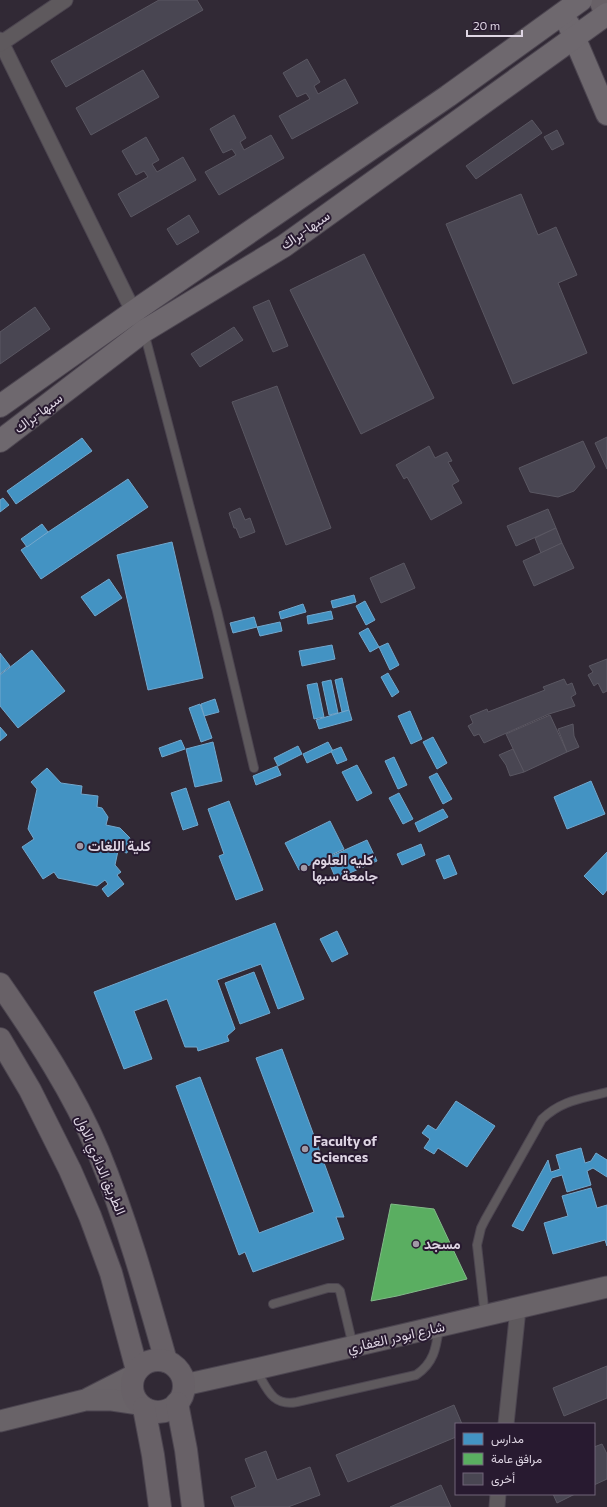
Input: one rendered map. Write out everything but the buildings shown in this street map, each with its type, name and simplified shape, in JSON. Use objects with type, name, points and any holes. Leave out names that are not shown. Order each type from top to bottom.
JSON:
[{"type":"highway","name":"سبها-براك","points":[[0,406],[133,312],[448,96],[560,6],[581,0]]},
{"type":"highway","points":[[560,6],[607,114]]},
{"type":"highway","name":"سبها-براك","points":[[0,441],[144,331],[284,246],[574,37],[605,11]]},
{"type":"main road","name":"الطريق الدائري الاول","points":[[0,984],[62,1080],[97,1150],[124,1220],[166,1361]]},
{"type":"main road","points":[[0,1039],[30,1090],[60,1150],[90,1216],[111,1273],[135,1373]]},
{"type":"main road","points":[[181,1394],[165,1411],[158,1412],[142,1406],[135,1398],[132,1391],[132,1383],[135,1373],[143,1364],[158,1359],[173,1364],[183,1377],[181,1394],[193,1507]]},
{"type":"main road","points":[[142,1406],[153,1455],[160,1507]]},
{"type":"street","points":[[65,0],[0,42],[133,312],[144,331]]},
{"type":"street","name":"شارع ابودر الغفاري","points":[[181,1394],[256,1370],[607,1287]]},
{"type":"street","points":[[506,1423],[518,1309]]},
{"type":"street","points":[[85,1400],[135,1373]]},
{"type":"street","points":[[0,1421],[85,1400],[112,1400],[142,1406]]},
{"type":"street","points":[[497,1507],[498,1495]]},
{"type":"lane","points":[[144,331],[217,610],[254,768]]},
{"type":"lane","points":[[485,1316],[477,1245],[481,1228],[485,1220],[542,1119],[566,1102],[607,1092]]},
{"type":"lane","points":[[273,1304],[328,1288],[337,1288],[340,1291],[353,1347]]},
{"type":"lane","points":[[256,1370],[272,1397],[284,1403],[297,1402],[416,1375],[428,1366],[432,1358],[439,1327]]},
{"type":"place","name":"كلية اللغات","points":[[80,846]]},
{"type":"place","name":"كليه العلوم جامعة سبها","points":[[304,868]]},
{"type":"place","name":"Faculty of Sciences","points":[[305,1149]]},
{"type":"place","name":"مسجد","points":[[416,1244]]}]
